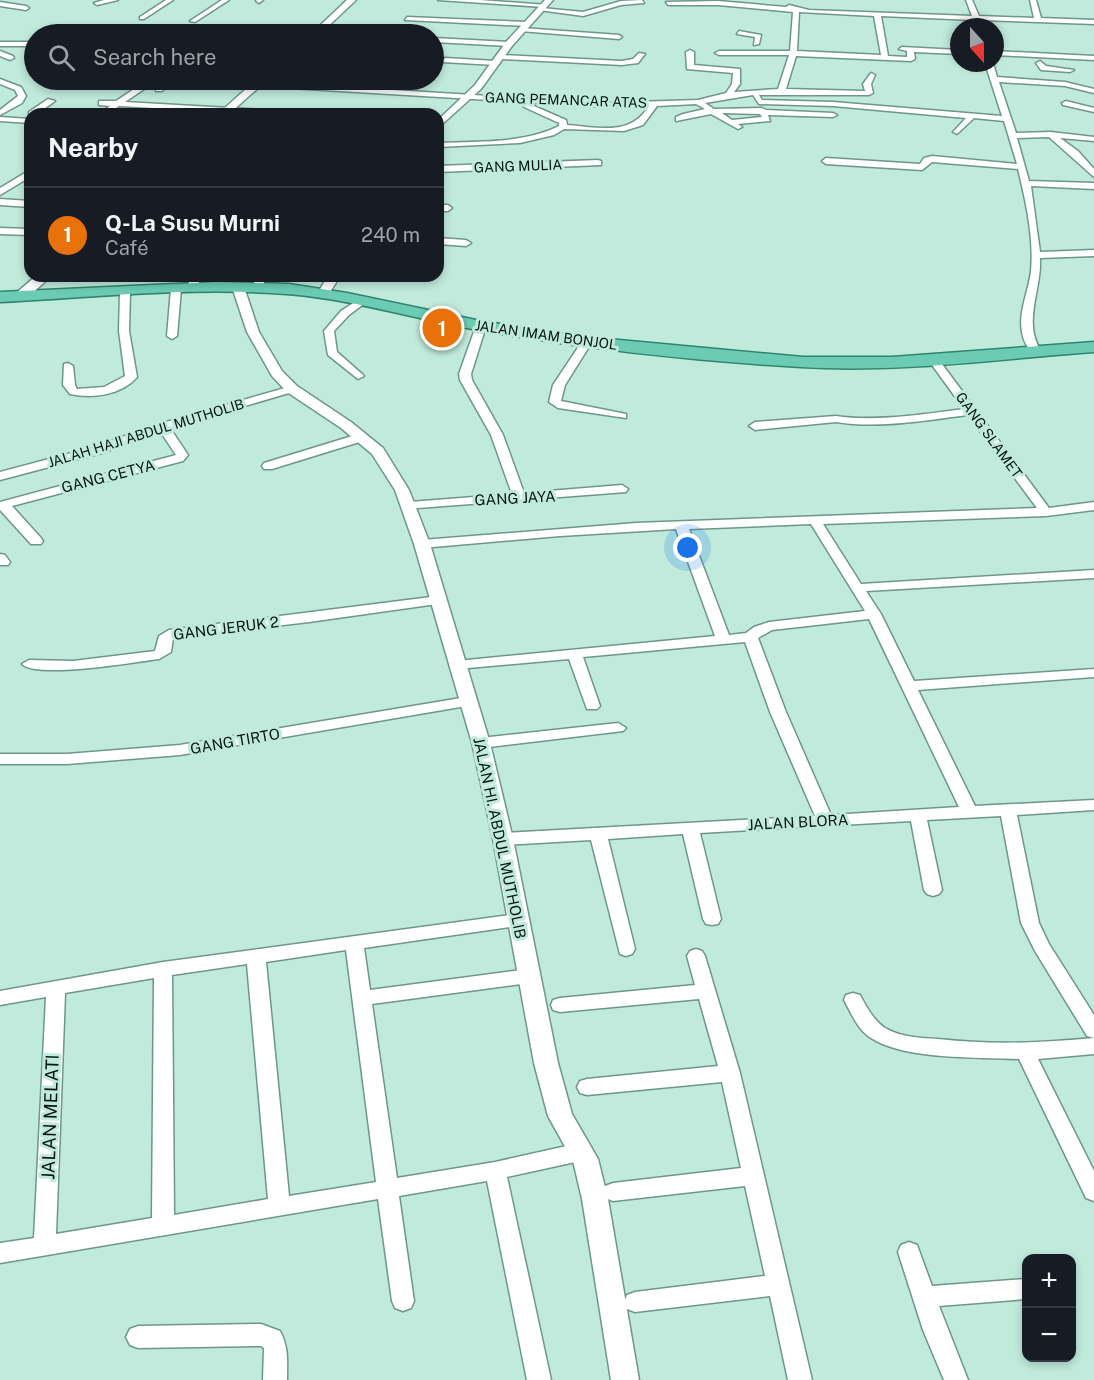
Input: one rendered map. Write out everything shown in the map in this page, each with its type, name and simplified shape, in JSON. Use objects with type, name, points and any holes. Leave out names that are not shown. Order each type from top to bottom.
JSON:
[{"type":"highway","name":"JALAN IMAM BONJOL","points":[[0,297],[124,292],[188,284],[252,283],[361,301],[481,326],[587,342],[803,362],[851,363],[1094,347]]},
{"type":"main road","points":[[326,24],[352,0]]},
{"type":"main road","points":[[230,108],[250,90]]},
{"type":"main road","points":[[20,297],[37,282]]},
{"type":"street","points":[[0,4],[12,0]]},
{"type":"street","points":[[97,3],[115,0]]},
{"type":"street","points":[[142,18],[170,0]]},
{"type":"street","points":[[193,21],[226,0]]},
{"type":"street","points":[[441,0],[545,5],[583,14],[621,3],[642,2]]},
{"type":"street","points":[[782,0],[796,10]]},
{"type":"street","points":[[668,3],[718,3],[796,10],[852,10],[877,15],[914,12],[977,18],[969,0]]},
{"type":"street","points":[[1033,0],[1038,20]]},
{"type":"street","points":[[0,4],[26,8]]},
{"type":"street","points":[[444,119],[468,98],[509,45],[545,5]]},
{"type":"street","points":[[781,91],[794,50],[797,28],[796,10]]},
{"type":"street","points":[[877,15],[885,58]]},
{"type":"street","points":[[407,19],[525,27],[590,38],[619,37]]},
{"type":"street","points":[[1004,19],[1094,22]]},
{"type":"street","points":[[739,33],[759,36],[756,44]]},
{"type":"street","points":[[444,41],[509,45]]},
{"type":"street","points":[[0,44],[24,44]]},
{"type":"street","points":[[745,44],[910,62],[921,59]]},
{"type":"street","points":[[890,48],[950,51]]},
{"type":"street","points":[[568,61],[579,50]]},
{"type":"street","points":[[720,53],[794,50]]},
{"type":"street","points":[[910,50],[910,62]]},
{"type":"street","points":[[690,52],[690,67],[737,71],[736,84],[729,94]]},
{"type":"street","points":[[0,53],[10,58]]},
{"type":"street","points":[[1004,53],[1094,58]]},
{"type":"street","points":[[445,60],[630,62],[635,61],[641,54]]},
{"type":"street","points":[[1006,63],[1094,65]]},
{"type":"street","points":[[1040,63],[1044,68],[1070,70]]},
{"type":"street","points":[[992,72],[1014,136],[1026,183],[1033,224],[1036,270],[1025,325],[1029,342],[1036,351]]},
{"type":"street","name":"GANG PEMANCAR ATAS","points":[[468,98],[603,105],[698,102],[729,94],[781,91],[869,93],[867,84],[871,75]]},
{"type":"street","points":[[994,79],[1065,84],[1094,92]]},
{"type":"street","points":[[0,81],[18,88],[22,96],[19,101],[0,113]]},
{"type":"street","points":[[112,108],[137,90]]},
{"type":"street","points":[[375,90],[513,102],[535,107],[564,122],[563,127]]},
{"type":"street","points":[[698,102],[734,124],[765,121],[754,93]]},
{"type":"street","points":[[41,108],[51,101]]},
{"type":"street","points":[[759,102],[844,105],[1007,119]]},
{"type":"street","points":[[102,103],[172,108]]},
{"type":"street","points":[[1066,103],[1094,110]]},
{"type":"street","points":[[444,145],[536,136],[563,127],[615,129],[634,126],[646,117],[654,104]]},
{"type":"street","points":[[679,119],[686,115],[714,112],[833,115]]},
{"type":"street","points":[[957,132],[972,116]]},
{"type":"street","points":[[0,119],[24,121]]},
{"type":"street","points":[[1014,136],[1051,135],[1094,139]]},
{"type":"street","points":[[1051,135],[1076,153],[1094,174]]},
{"type":"street","points":[[486,150],[491,142]]},
{"type":"street","points":[[476,167],[481,159]]},
{"type":"street","points":[[826,161],[922,167],[927,160],[932,159],[1022,167]]},
{"type":"street","name":"GANG MULIA","points":[[444,169],[598,163]]},
{"type":"street","points":[[0,192],[4,186],[24,176]]},
{"type":"street","points":[[1026,183],[1094,186]]},
{"type":"street","points":[[0,202],[24,204]]},
{"type":"street","points":[[0,231],[24,232]]},
{"type":"street","points":[[444,241],[466,243]]},
{"type":"street","points":[[1035,255],[1094,253]]},
{"type":"street","points":[[323,294],[330,282]]},
{"type":"street","name":"JALAN HI. ABDUL MUTHOLIB","points":[[252,283],[258,343],[277,373],[292,389],[362,437],[378,451],[402,490],[422,544],[481,743],[503,839],[546,1064],[560,1116],[585,1159],[596,1199],[626,1380]]},
{"type":"street","points":[[172,336],[188,284]]},
{"type":"street","points":[[68,366],[69,385],[74,392],[117,387],[131,377],[124,331],[124,292]]},
{"type":"street","points":[[358,376],[332,353],[329,332],[345,313],[361,301]]},
{"type":"street","points":[[481,326],[465,374],[466,380],[497,435],[519,496]]},
{"type":"street","points":[[587,342],[559,385],[556,404],[622,416]]},
{"type":"street","name":"GANG SLAMET","points":[[932,358],[1046,512]]},
{"type":"street","name":"JALAH HAJI ABDUL MUTHOLIB","points":[[0,476],[98,450],[163,426],[292,389]]},
{"type":"street","points":[[755,426],[836,418],[849,421],[916,418],[972,411]]},
{"type":"street","name":"GANG CETYA","points":[[2,506],[35,495],[179,458],[182,455],[163,426]]},
{"type":"street","points":[[268,466],[362,437]]},
{"type":"street","name":"GANG JAYA","points":[[409,506],[622,489]]},
{"type":"street","points":[[2,506],[36,541]]},
{"type":"street","points":[[422,544],[560,532],[1046,512],[1094,506]]},
{"type":"street","points":[[814,521],[874,614],[969,812]]},
{"type":"street","points":[[681,526],[724,640]]},
{"type":"street","points":[[857,588],[927,582],[1094,574]]},
{"type":"street","name":"GANG JERUK 2","points":[[29,664],[36,666],[74,664],[159,655],[164,652],[166,636],[169,633],[309,618],[439,600]]},
{"type":"street","points":[[457,665],[750,637],[769,626],[874,614]]},
{"type":"street","points":[[750,637],[778,712],[825,820]]},
{"type":"street","points":[[575,654],[592,706]]},
{"type":"street","points":[[907,686],[1094,674]]},
{"type":"street","name":"GANG TIRTO","points":[[0,759],[67,759],[180,750],[467,702]]},
{"type":"street","points":[[481,743],[618,728]]},
{"type":"street","name":"JALAN BLORA","points":[[503,839],[1094,805]]},
{"type":"street","points":[[1008,810],[1030,923],[1041,946],[1094,1030]]},
{"type":"street","points":[[918,815],[933,890]]},
{"type":"street","points":[[690,828],[712,920]]},
{"type":"street","points":[[598,833],[626,949]]},
{"type":"street","points":[[0,998],[163,969],[518,920]]},
{"type":"street","points":[[354,943],[403,1301]]},
{"type":"street","points":[[696,956],[730,1073],[800,1380]]},
{"type":"street","points":[[256,957],[279,1207]]},
{"type":"street","points":[[163,969],[163,1226]]},
{"type":"street","points":[[361,998],[529,976]]},
{"type":"street","name":"JALAN MELATI","points":[[45,1246],[56,989]]},
{"type":"street","points":[[560,1005],[706,991]]},
{"type":"street","points":[[853,1000],[866,1022],[876,1031],[891,1039],[953,1048],[1025,1052],[1094,1046]]},
{"type":"street","points":[[1025,1052],[1094,1192]]},
{"type":"street","points":[[587,1088],[730,1073]]},
{"type":"street","points":[[0,1253],[495,1171],[580,1152]]},
{"type":"street","points":[[495,1171],[539,1380]]},
{"type":"street","points":[[613,1192],[753,1176]]},
{"type":"street","points":[[909,1252],[926,1297],[935,1330],[956,1380]]},
{"type":"street","points":[[635,1302],[777,1285]]},
{"type":"street","points":[[926,1297],[1022,1289]]},
{"type":"street","points":[[138,1337],[261,1335],[272,1339],[276,1347],[275,1380]]},
{"type":"place","name":"Q-La Susu Murni","points":[[442,328]]}]
